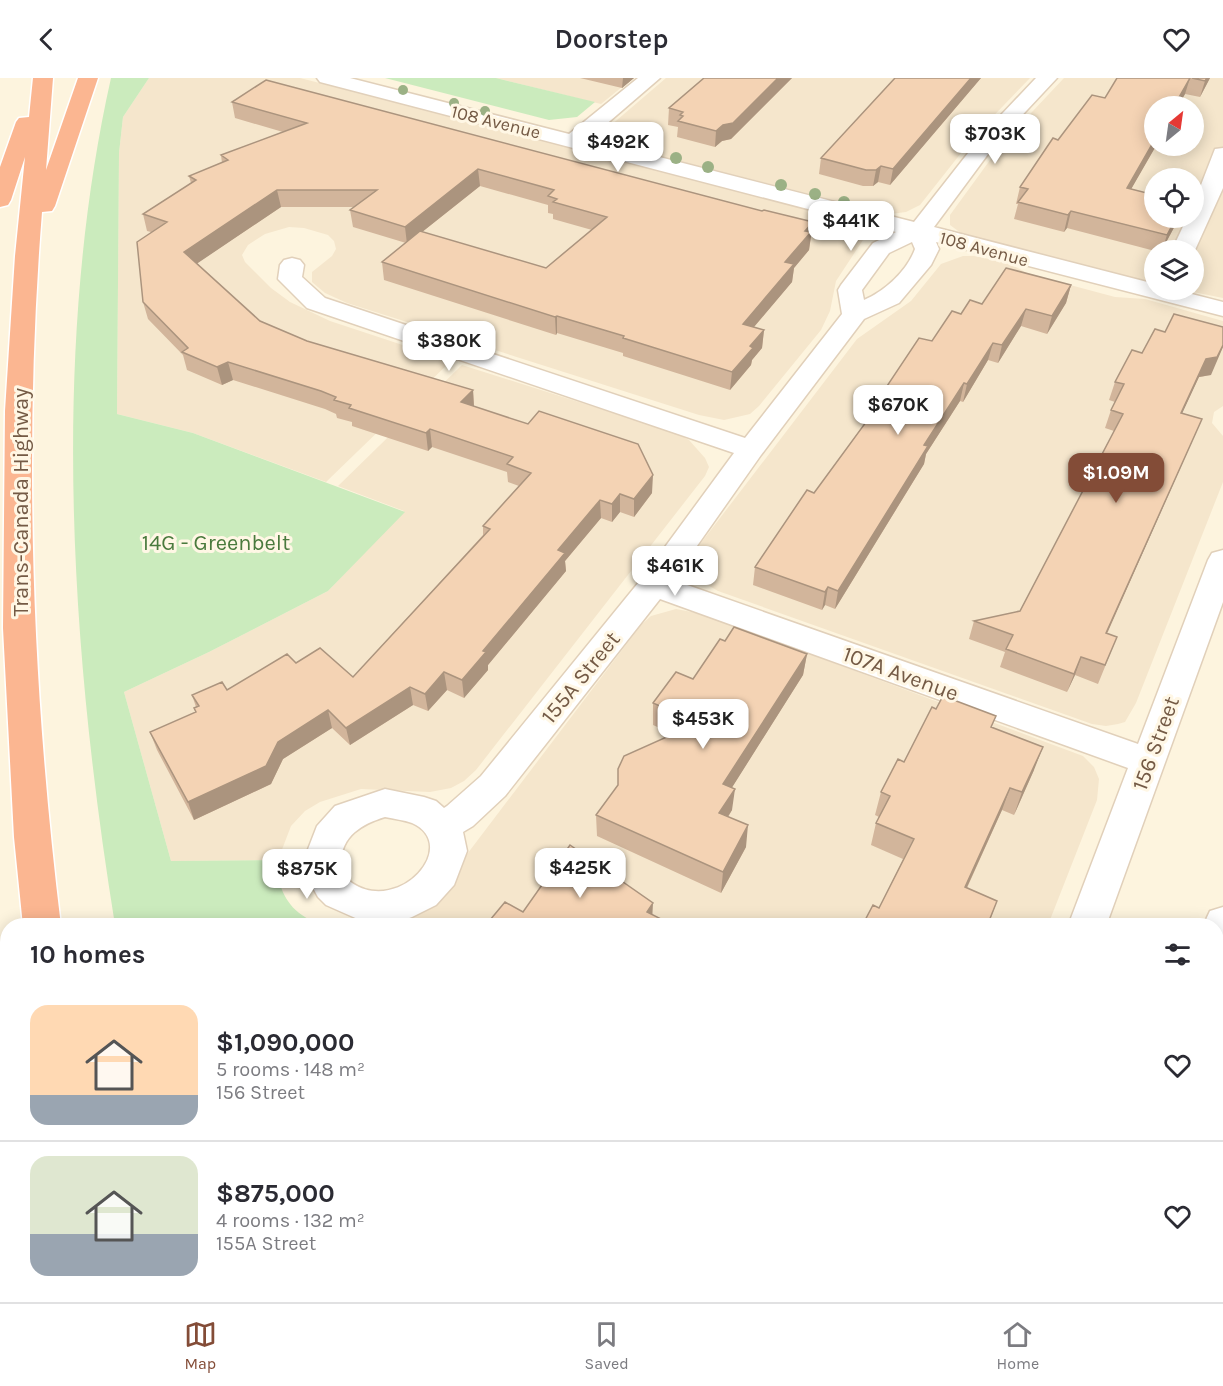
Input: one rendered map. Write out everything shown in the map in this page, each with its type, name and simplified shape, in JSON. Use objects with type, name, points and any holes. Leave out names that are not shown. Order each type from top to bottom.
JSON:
[{"type":"highway","points":[[0,200],[42,78]]},
{"type":"highway","name":"Trans-Canada Highway","points":[[41,918],[32,837],[19,628],[18,411],[27,256],[42,78]]},
{"type":"highway","points":[[27,256],[88,78]]},
{"type":"street","name":"108 Avenue","points":[[327,78],[1144,287]]},
{"type":"street","points":[[574,141],[650,78]]},
{"type":"street","points":[[855,314],[850,290],[881,248],[919,231],[990,138],[1047,78]]},
{"type":"street","points":[[1188,240],[1214,184],[1223,154]]},
{"type":"street","name":"155A Street","points":[[442,826],[460,816],[493,786],[654,585],[751,449],[855,314],[890,298],[923,260],[927,249],[919,231]]},
{"type":"street","points":[[292,265],[290,279],[315,303],[751,449]]},
{"type":"street","name":"108 Avenue","points":[[1192,300],[1223,309]]},
{"type":"street","name":"156 Street","points":[[1090,918],[1223,560]]},
{"type":"street","name":"107A Avenue","points":[[654,585],[1148,761]]},
{"type":"shaded area","points":[[149,78],[300,78],[839,216],[858,226],[863,233],[863,240],[836,281],[830,311],[821,330],[759,406],[750,414],[724,420],[699,415],[347,303],[325,293],[312,282],[312,272],[332,256],[336,249],[334,241],[328,235],[304,228],[289,227],[265,234],[248,245],[242,255],[245,262],[271,288],[290,302],[330,321],[451,361],[326,482],[193,433],[117,414],[119,153],[123,117]]},
{"type":"shaded area","points":[[496,78],[633,78],[601,104]]},
{"type":"shaded area","points":[[666,78],[1030,78],[976,134],[920,205],[906,212],[890,214],[622,147],[609,140],[606,133],[610,126]]},
{"type":"shaded area","points":[[1064,78],[1223,78],[1223,298],[1204,294],[1204,240],[1144,240],[1144,282],[965,236],[950,225],[950,215],[1001,145]]},
{"type":"shaded area","points":[[963,256],[974,256],[1008,263],[1029,274],[1115,297],[1144,299],[1223,321],[1223,406],[1214,412],[1212,423],[1223,436],[1223,482],[1136,703],[1125,722],[1106,726],[1092,724],[718,591],[699,580],[690,566],[694,552],[857,339],[911,301],[941,264]]},
{"type":"shaded area","points":[[462,365],[676,433],[689,440],[705,458],[709,467],[705,476],[476,770],[464,781],[451,788],[430,792],[361,789],[320,802],[305,811],[291,826],[278,860],[171,861],[124,692],[209,652],[328,591],[404,511],[338,486]]},
{"type":"shaded area","points":[[676,609],[702,614],[1083,756],[1094,767],[1099,779],[1097,800],[1051,918],[402,918],[449,878],[641,625],[651,616]]},
{"type":"green space","name":"14G - Greenbelt","points":[[111,78],[149,78],[123,117],[119,153],[117,414],[193,433],[405,512],[328,591],[209,652],[124,692],[171,861],[278,860],[283,893],[292,906],[307,918],[114,918],[87,716],[78,609],[74,501],[74,394],[80,287],[92,181]]},
{"type":"green space","points":[[385,78],[496,78],[595,102],[577,117],[549,120]]},
{"type":"building","points":[[704,78],[778,78],[733,123],[723,125],[716,131],[678,121],[683,116],[680,115],[683,112],[669,108]]},
{"type":"building","points":[[895,78],[971,78],[893,169],[881,166],[876,170],[866,170],[821,158]]},
{"type":"building","points":[[1117,78],[1190,78],[1180,96],[1144,96],[1145,156],[1127,188],[1144,192],[1144,228],[1171,228],[1167,235],[1071,211],[1068,215],[1018,202],[1028,189],[1020,187],[1053,138],[1058,140],[1092,95],[1105,98]]},
{"type":"building","points":[[266,80],[762,211],[813,222],[805,231],[811,232],[785,262],[794,264],[743,324],[764,330],[750,346],[753,348],[732,372],[623,338],[624,336],[555,317],[382,262],[420,231],[546,268],[607,217],[553,202],[557,199],[548,196],[554,190],[478,169],[405,227],[350,210],[377,190],[277,190],[184,252],[260,321],[307,341],[473,390],[461,402],[528,424],[539,411],[638,444],[653,475],[634,499],[620,494],[612,504],[600,500],[558,550],[565,553],[483,651],[486,652],[462,680],[444,672],[425,694],[410,687],[346,728],[328,710],[278,742],[266,766],[188,802],[150,732],[196,712],[194,708],[199,706],[192,695],[222,682],[227,690],[287,654],[296,663],[320,648],[353,677],[490,529],[483,526],[531,473],[507,464],[513,457],[430,429],[426,433],[349,408],[351,405],[334,400],[336,397],[321,391],[228,362],[217,367],[182,352],[188,348],[143,302],[137,242],[167,222],[143,214],[196,180],[189,176],[228,160],[221,155],[307,123],[232,102]]},
{"type":"building","points":[[1006,268],[1071,285],[1052,316],[1026,309],[1002,345],[993,343],[924,445],[928,446],[838,591],[828,587],[825,592],[755,567],[807,490],[814,493],[872,414],[869,413],[919,338],[932,341],[952,311],[961,314],[970,300],[982,304]]},
{"type":"building","points":[[1174,314],[1223,327],[1223,345],[1217,357],[1206,359],[1181,413],[1202,419],[1106,633],[1117,637],[1105,665],[1081,657],[1074,674],[1006,649],[1013,635],[974,621],[1020,611],[1123,414],[1111,410],[1124,384],[1115,382],[1132,350],[1142,353],[1155,329],[1165,332]]},
{"type":"building","points":[[734,627],[807,654],[723,784],[735,789],[719,813],[748,825],[723,872],[596,815],[618,785],[618,769],[624,756],[698,723],[653,703],[676,672],[693,679],[720,639],[725,641]]},
{"type":"building","points":[[943,696],[996,716],[991,727],[1043,747],[1022,792],[1010,788],[965,887],[997,901],[990,918],[866,918],[873,905],[879,908],[914,839],[876,823],[890,796],[881,792],[898,759],[904,762],[932,707],[936,709]]},
{"type":"building","points":[[570,845],[653,903],[647,912],[659,918],[492,918],[505,902],[523,912]]}]
